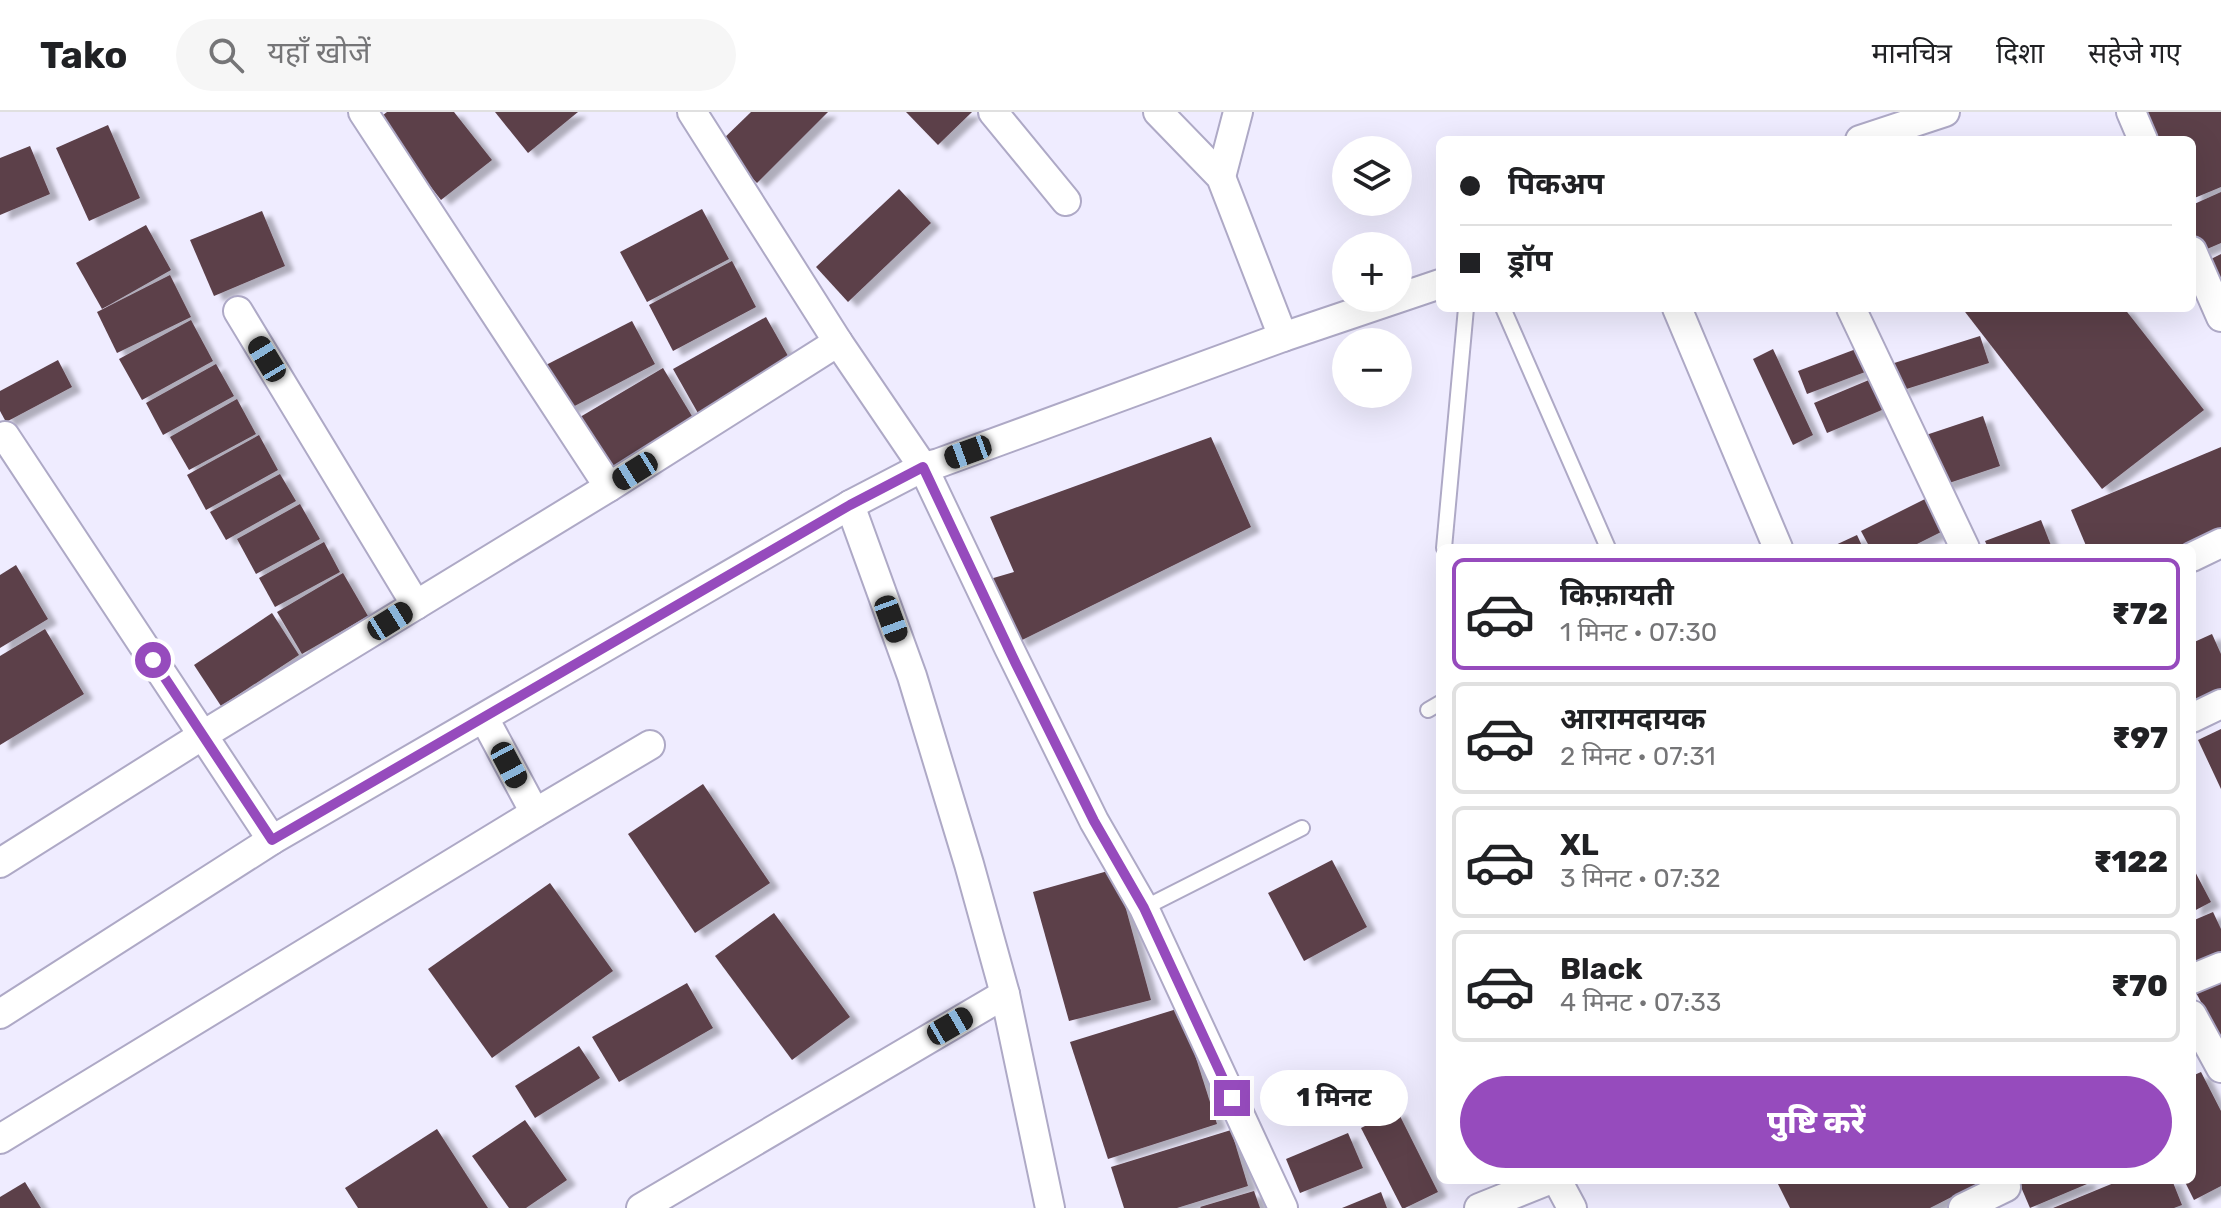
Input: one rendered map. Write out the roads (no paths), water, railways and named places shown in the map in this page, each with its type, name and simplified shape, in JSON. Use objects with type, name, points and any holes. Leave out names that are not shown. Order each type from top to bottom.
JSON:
[{"type":"street","points":[[363,112],[609,487]]},
{"type":"street","points":[[693,112],[838,342],[923,467],[1094,821],[1144,908],[1283,1208]]},
{"type":"street","points":[[993,112],[1066,201]]},
{"type":"street","points":[[1158,112],[1221,177],[1283,337]]},
{"type":"street","points":[[1221,177],[1238,112]]},
{"type":"street","points":[[1872,136],[1945,112]]},
{"type":"street","points":[[2131,112],[2141,136]]},
{"type":"street","points":[[2196,260],[2221,317]]},
{"type":"street","points":[[0,1014],[272,840],[850,505],[923,467],[1436,285]]},
{"type":"street","points":[[238,311],[416,605]]},
{"type":"street","points":[[1679,312],[1776,544]]},
{"type":"street","points":[[1853,312],[1963,544]]},
{"type":"street","points":[[0,863],[838,342]]},
{"type":"street","points":[[5,436],[272,840]]},
{"type":"street","points":[[850,505],[912,676],[969,864],[1005,994],[1050,1208]]},
{"type":"street","points":[[2196,555],[2221,543]]},
{"type":"street","points":[[2196,716],[2221,704]]},
{"type":"street","points":[[484,718],[535,813]]},
{"type":"street","points":[[0,1139],[650,745]]},
{"type":"street","points":[[2196,977],[2221,967]]},
{"type":"street","points":[[641,1208],[1005,994]]},
{"type":"street","points":[[2196,1022],[2221,1068]]},
{"type":"street","points":[[1479,1208],[1539,1184]]},
{"type":"street","points":[[1559,1184],[1572,1208]]},
{"type":"street","points":[[1963,1208],[2008,1192]]},
{"type":"lane","points":[[1444,544],[1466,312]]},
{"type":"lane","points":[[1505,312],[1606,544]]},
{"type":"lane","points":[[1144,908],[1302,828]]}]
